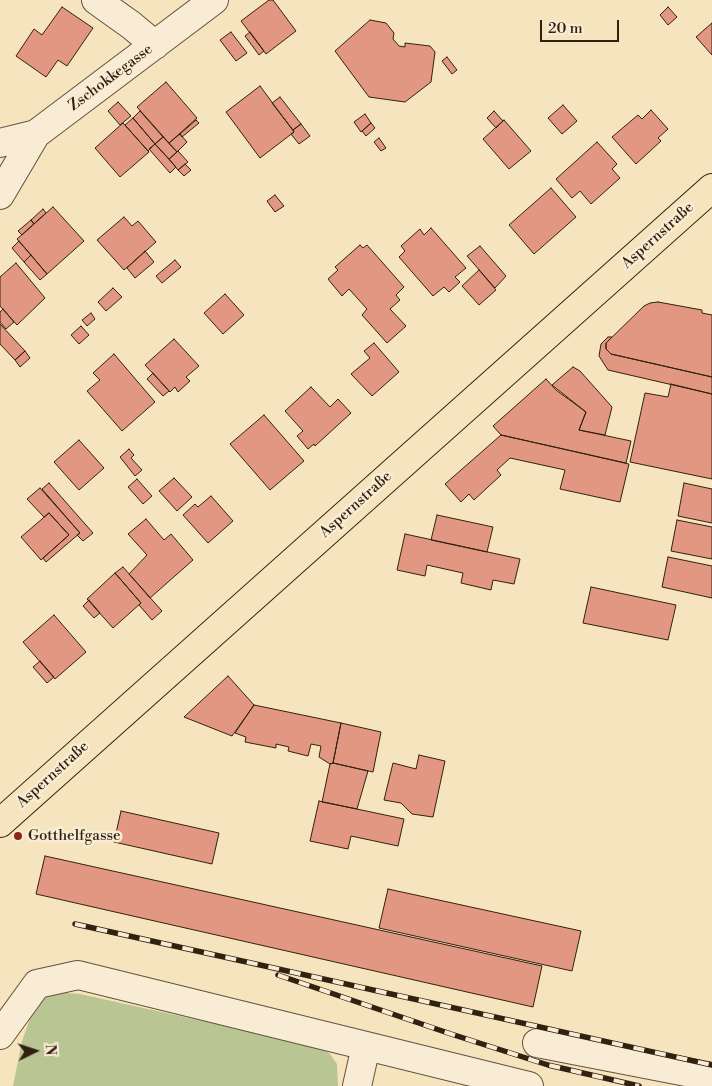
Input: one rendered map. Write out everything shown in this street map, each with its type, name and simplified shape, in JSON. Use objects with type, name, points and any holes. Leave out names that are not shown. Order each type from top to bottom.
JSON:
[{"type":"main road","name":"Aspernstraße","points":[[0,823],[712,188]]},
{"type":"street","points":[[96,0],[131,25],[155,46]]},
{"type":"street","name":"Zschokkegasse","points":[[0,143],[36,134],[214,0]]},
{"type":"street","points":[[0,195],[36,134]]},
{"type":"street","points":[[0,1035],[37,984],[78,975],[529,1086]]},
{"type":"street","points":[[537,1043],[712,1078]]},
{"type":"street","points":[[357,1086],[366,1046]]},
{"type":"green space","points":[[52,994],[80,994],[320,1047],[330,1054],[337,1064],[338,1086],[13,1086],[22,1041],[33,1010],[41,999]]},
{"type":"building","points":[[269,0],[273,0],[296,31],[266,54],[241,21]]},
{"type":"building","points":[[62,7],[93,28],[67,66],[58,60],[46,77],[16,56],[34,29],[42,35]]},
{"type":"building","points":[[668,7],[677,17],[668,25],[660,15]]},
{"type":"building","points":[[370,20],[386,23],[394,33],[393,39],[399,46],[405,47],[405,43],[430,46],[435,52],[431,82],[405,102],[369,97],[335,51]]},
{"type":"building","points":[[712,23],[712,55],[696,37]]},
{"type":"building","points":[[231,32],[247,53],[236,61],[220,40]]},
{"type":"building","points":[[250,32],[264,51],[259,55],[245,36]]},
{"type":"building","points":[[447,57],[457,70],[452,74],[442,61]]},
{"type":"building","points":[[166,82],[197,118],[169,143],[137,107]]},
{"type":"building","points":[[260,86],[294,132],[260,158],[226,112]]},
{"type":"building","points":[[280,97],[301,124],[293,130],[272,103]]},
{"type":"building","points":[[118,102],[131,116],[120,125],[108,111]]},
{"type":"building","points":[[563,105],[577,121],[562,134],[548,118]]},
{"type":"building","points":[[651,110],[668,129],[658,138],[661,141],[636,164],[612,137],[638,115],[642,119]]},
{"type":"building","points":[[140,111],[163,137],[155,144],[133,118]]},
{"type":"building","points":[[494,111],[503,121],[496,128],[487,118]]},
{"type":"building","points":[[365,114],[371,123],[361,132],[354,122]]},
{"type":"building","points":[[133,118],[155,144],[148,151],[125,125]]},
{"type":"building","points":[[196,120],[199,123],[182,137],[180,134]]},
{"type":"building","points":[[504,120],[531,151],[509,169],[483,139]]},
{"type":"building","points":[[123,123],[149,152],[120,177],[95,148]]},
{"type":"building","points":[[371,123],[375,128],[366,136],[362,131]]},
{"type":"building","points":[[301,124],[310,136],[299,144],[291,134]]},
{"type":"building","points":[[180,134],[187,142],[177,152],[169,143]]},
{"type":"building","points":[[163,137],[177,152],[169,159],[155,144]]},
{"type":"building","points":[[379,138],[386,148],[381,151],[374,142]]},
{"type":"building","points":[[597,142],[617,164],[612,169],[620,178],[591,204],[580,191],[572,198],[556,179]]},
{"type":"building","points":[[155,144],[176,167],[170,173],[149,149]]},
{"type":"building","points":[[178,151],[188,162],[178,170],[169,159]]},
{"type":"building","points":[[185,164],[191,170],[184,176],[178,170]]},
{"type":"building","points":[[551,188],[576,217],[534,254],[509,225]]},
{"type":"building","points":[[275,195],[284,206],[275,212],[267,201]]},
{"type":"building","points":[[53,207],[84,241],[47,274],[17,239]]},
{"type":"building","points":[[43,209],[46,213],[34,224],[31,220]]},
{"type":"building","points":[[124,217],[132,226],[138,221],[156,242],[124,270],[97,240]]},
{"type":"building","points":[[31,220],[34,224],[22,235],[18,231]]},
{"type":"building","points":[[431,228],[466,268],[455,277],[460,282],[449,292],[444,287],[433,296],[399,257],[405,251],[401,246],[420,229],[424,235]]},
{"type":"building","points":[[19,241],[31,255],[24,262],[12,248]]},
{"type":"building","points":[[360,245],[363,248],[367,245],[404,287],[396,295],[400,300],[390,309],[406,326],[387,343],[362,315],[367,309],[349,289],[342,296],[328,279],[338,270],[335,267]]},
{"type":"building","points":[[480,246],[506,276],[495,288],[467,256]]},
{"type":"building","points":[[145,251],[154,262],[135,278],[127,268]]},
{"type":"building","points":[[31,255],[47,274],[40,280],[24,262]]},
{"type":"building","points":[[175,260],[181,267],[162,283],[156,276]]},
{"type":"building","points":[[16,263],[45,298],[17,325],[0,306],[0,277]]},
{"type":"building","points":[[479,270],[496,290],[479,305],[462,286]]},
{"type":"building","points":[[113,288],[122,297],[106,311],[98,302]]},
{"type":"building","points":[[225,294],[244,315],[223,334],[204,313]]},
{"type":"building","points":[[658,302],[702,310],[702,313],[712,315],[712,377],[611,354],[606,349],[606,343],[644,306]]},
{"type":"building","points":[[3,309],[14,322],[6,329],[0,322],[0,312]]},
{"type":"building","points":[[91,313],[95,319],[87,326],[82,320]]},
{"type":"building","points":[[0,324],[25,351],[15,360],[0,344]]},
{"type":"building","points":[[81,326],[89,335],[79,344],[71,335]]},
{"type":"building","points":[[608,337],[612,337],[606,343],[606,349],[611,354],[712,377],[712,394],[608,370],[599,356],[601,344]]},
{"type":"building","points":[[174,339],[199,366],[186,377],[190,381],[178,392],[175,387],[170,392],[145,365]]},
{"type":"building","points":[[374,343],[399,372],[372,396],[351,374],[370,358],[364,351]]},
{"type":"building","points":[[25,351],[30,358],[20,367],[15,360]]},
{"type":"building","points":[[114,354],[155,402],[122,431],[87,391],[100,380],[93,373]]},
{"type":"building","points":[[573,367],[580,371],[612,407],[605,435],[579,430],[586,412],[552,385]]},
{"type":"building","points":[[153,373],[169,391],[163,396],[147,379]]},
{"type":"building","points":[[546,379],[556,390],[586,412],[579,430],[631,441],[626,463],[501,435],[493,426]]},
{"type":"building","points":[[671,384],[712,394],[712,479],[630,462],[645,393],[668,397]]},
{"type":"building","points":[[311,387],[330,407],[338,399],[351,413],[315,446],[314,444],[308,449],[297,436],[303,431],[285,411]]},
{"type":"building","points":[[264,415],[304,461],[270,490],[230,444]]},
{"type":"building","points":[[501,435],[629,464],[620,502],[560,489],[565,470],[510,458],[497,470],[501,475],[474,500],[469,494],[461,502],[445,484]]},
{"type":"building","points":[[79,440],[104,468],[79,490],[54,462]]},
{"type":"building","points":[[129,449],[134,455],[131,458],[142,470],[135,476],[120,457]]},
{"type":"building","points":[[174,478],[192,497],[177,511],[159,491]]},
{"type":"building","points":[[137,479],[152,496],[143,504],[128,487]]},
{"type":"building","points":[[49,483],[93,533],[83,541],[77,535],[80,533],[42,489]]},
{"type":"building","points":[[684,483],[712,489],[712,523],[678,516]]},
{"type":"building","points":[[40,488],[80,533],[46,562],[43,558],[69,535],[49,513],[44,517],[27,499]]},
{"type":"building","points":[[211,496],[233,521],[208,543],[183,515],[195,504],[198,507]]},
{"type":"building","points":[[49,513],[69,535],[41,560],[21,537]]},
{"type":"building","points":[[437,515],[493,527],[487,552],[431,540]]},
{"type":"building","points":[[146,519],[164,540],[171,534],[193,560],[150,598],[129,574],[147,555],[128,534]]},
{"type":"building","points":[[677,520],[712,527],[712,559],[671,551]]},
{"type":"building","points":[[405,534],[520,559],[514,584],[493,580],[491,590],[461,583],[463,573],[427,565],[425,576],[397,570]]},
{"type":"building","points":[[668,557],[712,566],[712,598],[662,587]]},
{"type":"building","points":[[123,567],[162,611],[152,620],[139,605],[141,603],[115,573]]},
{"type":"building","points":[[115,573],[141,603],[113,628],[87,599]]},
{"type":"building","points":[[591,587],[676,605],[668,640],[583,623]]},
{"type":"building","points":[[89,600],[100,613],[94,618],[83,606]]},
{"type":"building","points":[[54,615],[86,652],[55,679],[23,642]]},
{"type":"building","points":[[40,661],[54,677],[47,683],[33,667]]},
{"type":"building","points":[[228,676],[254,705],[232,736],[184,717]]},
{"type":"building","points":[[254,705],[341,723],[333,763],[330,764],[319,757],[321,746],[311,744],[308,756],[288,751],[289,747],[276,744],[276,748],[245,742],[246,737],[235,733]]},
{"type":"building","points":[[341,723],[381,732],[373,772],[333,763]]},
{"type":"building","points":[[419,755],[445,761],[433,817],[412,814],[401,803],[384,800],[393,763],[416,769]]},
{"type":"building","points":[[333,763],[368,771],[357,809],[322,802],[330,764]]},
{"type":"building","points":[[319,801],[404,819],[398,846],[351,836],[348,849],[310,841]]},
{"type":"building","points":[[121,811],[219,833],[212,864],[114,842]]},
{"type":"building","points":[[45,856],[542,966],[533,1007],[36,894]]},
{"type":"building","points":[[388,889],[581,931],[572,971],[379,928]]},
{"type":"railway","points":[[75,924],[712,1065]]},
{"type":"railway","points":[[278,975],[548,1065],[639,1086]]},
{"type":"place","name":"Gotthelfgasse","points":[[18,836]]}]
